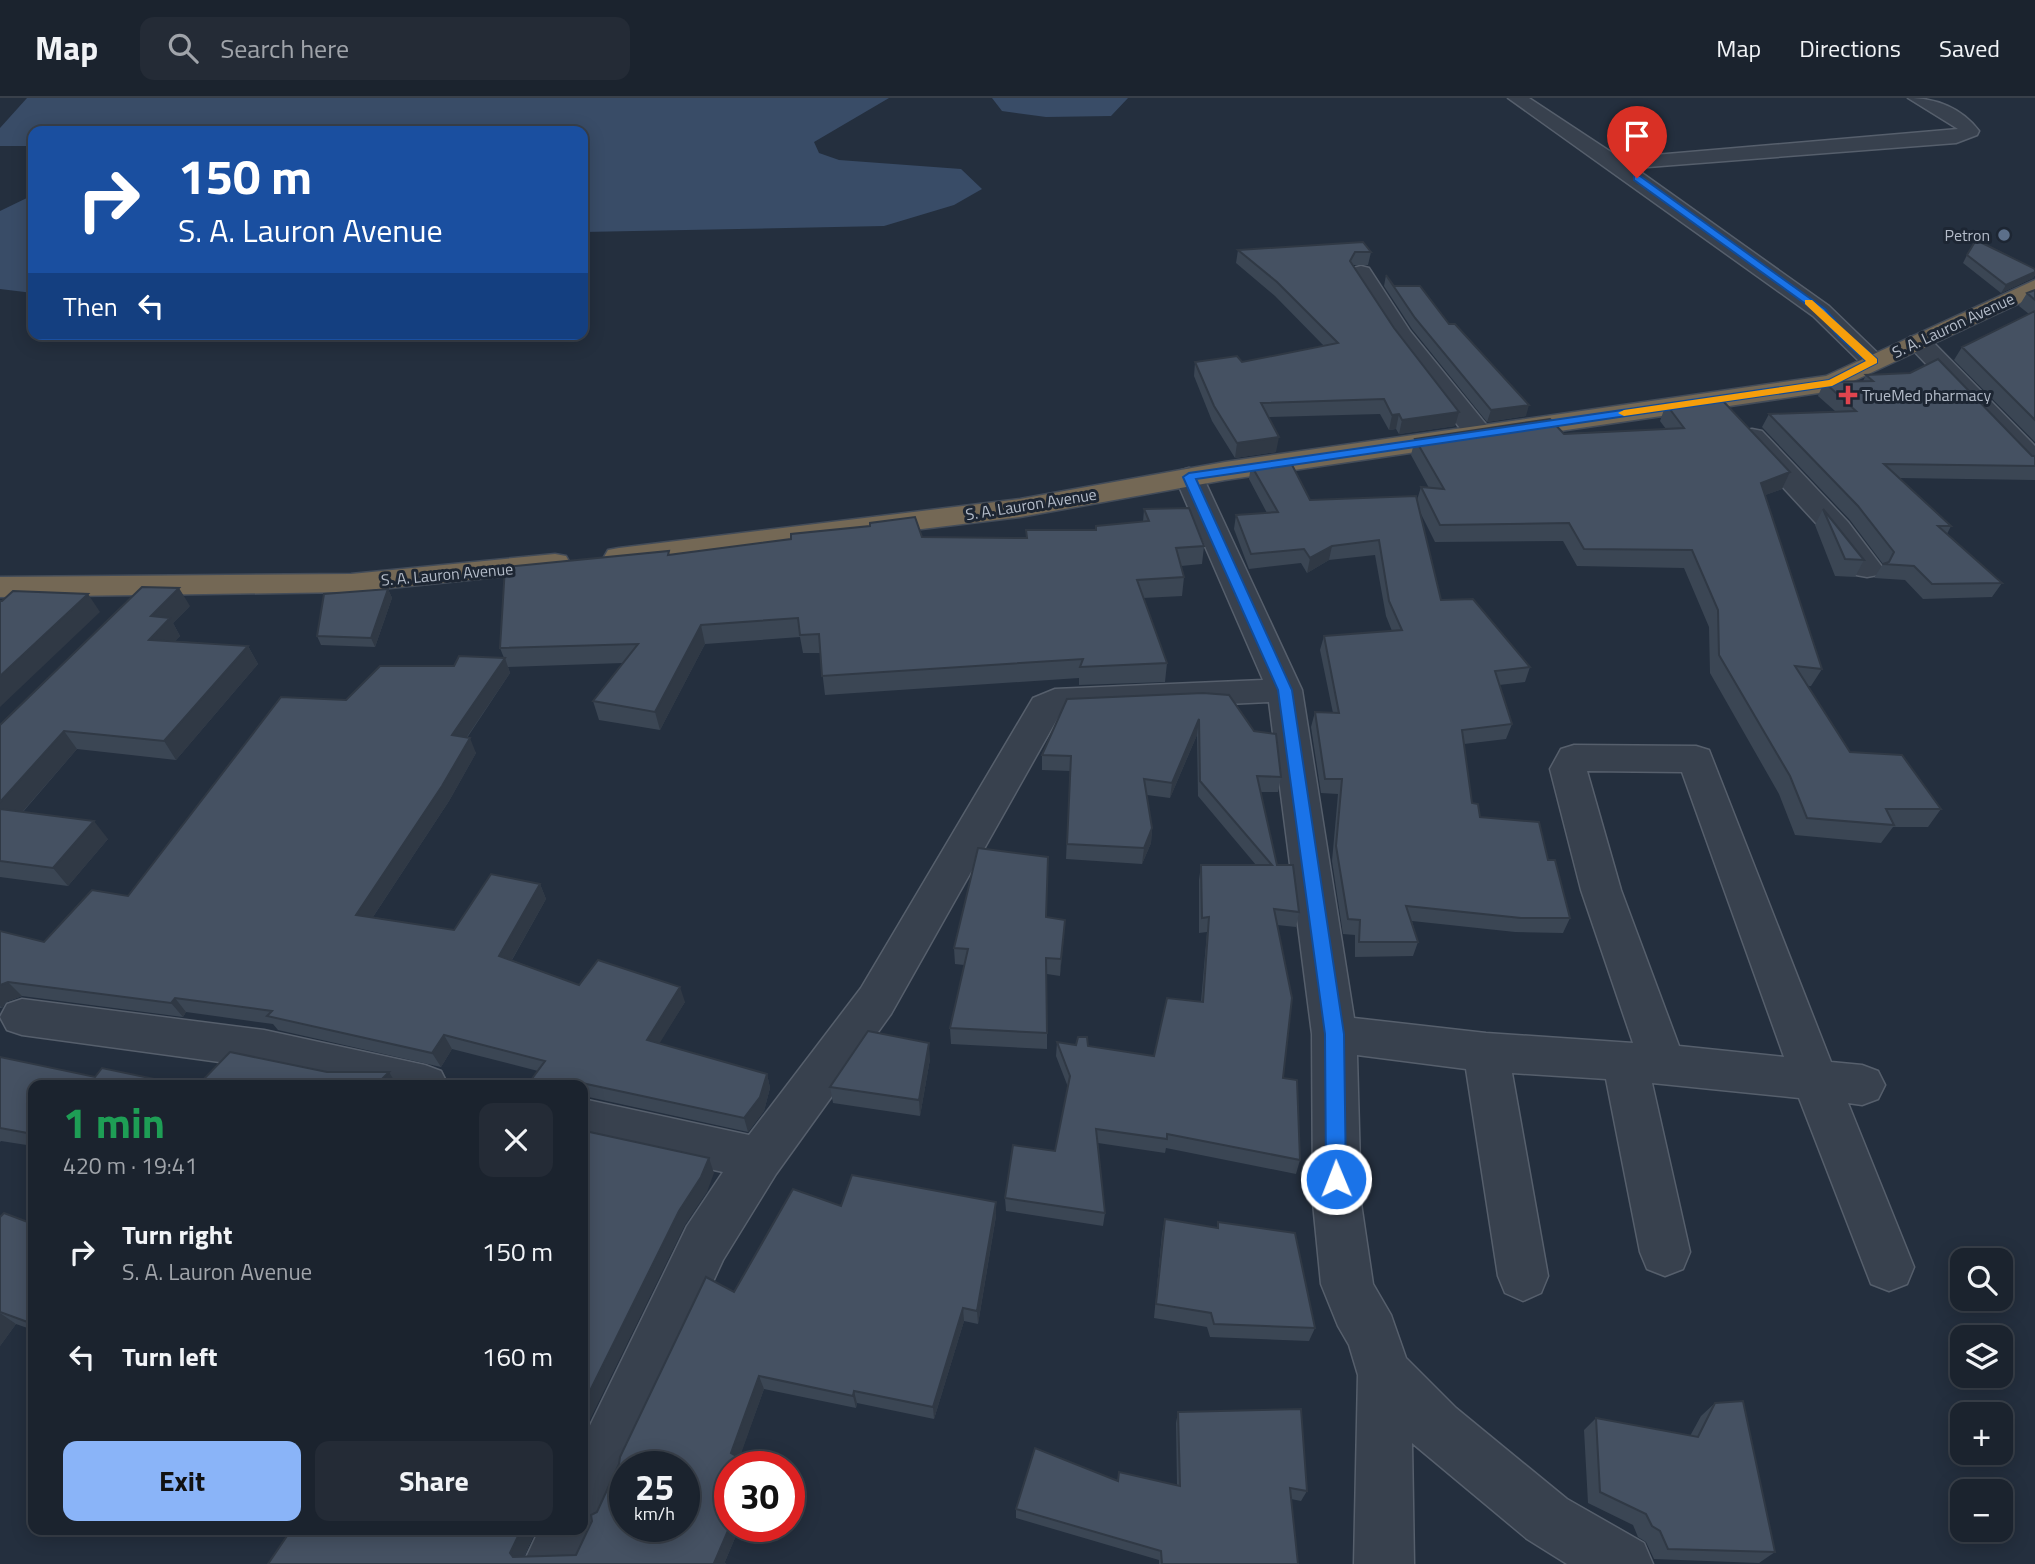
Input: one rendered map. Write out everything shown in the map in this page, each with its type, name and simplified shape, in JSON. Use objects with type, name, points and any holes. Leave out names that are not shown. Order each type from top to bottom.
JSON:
[{"type":"highway","name":"S. A. Lauron Avenue","points":[[0,587],[351,583],[587,560],[1020,508],[1189,477],[1832,383],[1873,361],[2035,287]]},
{"type":"street","points":[[1517,98],[1616,163],[1821,311],[1873,361]]},
{"type":"street","points":[[1616,163],[1956,137],[1970,131],[1960,120],[1917,98]]},
{"type":"street","points":[[1361,273],[1376,304],[1394,330],[1479,434]]},
{"type":"street","points":[[1919,342],[2035,462]]},
{"type":"street","points":[[1717,400],[1837,528],[1867,568]]},
{"type":"street","points":[[1189,477],[1285,690],[1334,1034],[1337,1203],[1345,1274],[1356,1308],[1377,1346],[1385,1375],[1384,1564]]},
{"type":"street","points":[[119,616],[149,587]]},
{"type":"street","points":[[588,1490],[705,1243],[759,1159],[876,1000],[1045,706],[1055,701],[1285,690]]},
{"type":"street","points":[[1665,1252],[1644,1063],[1568,769],[1574,758],[1696,760],[1815,1079],[1889,1267]]},
{"type":"street","points":[[22,1017],[264,1049],[403,1080]]},
{"type":"street","points":[[1334,1034],[1486,1052],[1644,1063],[1862,1085]]},
{"type":"street","points":[[1486,1052],[1523,1276]]},
{"type":"street","points":[[588,1121],[759,1159]]},
{"type":"street","points":[[1385,1375],[1436,1428],[1487,1472],[1548,1519],[1623,1564]]},
{"type":"street","points":[[553,1564],[567,1535]]},
{"type":"water","points":[[27,98],[889,98],[814,142],[819,153],[839,160],[961,169],[982,189],[954,205],[884,226],[588,232],[588,126],[28,126],[28,146],[0,146],[0,128]]},
{"type":"water","points":[[992,98],[1128,98],[1111,116],[1046,117],[1002,111]]},
{"type":"water","points":[[28,197],[28,292],[0,289],[0,211]]},
{"type":"building","points":[[1976,240],[2035,269],[2035,272],[2006,285],[1967,255]]},
{"type":"building","points":[[1363,242],[1371,252],[1355,252],[1350,261],[1394,328],[1459,412],[1402,420],[1399,414],[1392,415],[1384,399],[1261,403],[1279,437],[1237,443],[1214,406],[1195,362],[1237,356],[1242,362],[1338,343],[1277,282],[1238,250]]},
{"type":"building","points":[[1386,275],[1394,286],[1420,286],[1449,324],[1455,324],[1529,405],[1491,410],[1415,318]]},
{"type":"building","points":[[2035,290],[2035,300],[2027,293]]},
{"type":"building","points":[[2035,311],[2035,420],[1962,347]]},
{"type":"building","points":[[1938,359],[2032,456],[2035,456],[2035,466],[1884,464],[1951,526],[1938,526],[2002,583],[1932,584],[1914,566],[1883,564],[1889,562],[1894,552],[1858,506],[1769,414],[1856,411],[1824,382],[1873,381],[1866,375],[1910,373]]},
{"type":"building","points":[[1723,401],[1790,472],[1761,483],[1822,669],[1795,666],[1850,752],[1902,755],[1941,809],[1886,809],[1894,825],[1807,818],[1790,776],[1719,655],[1718,610],[1692,550],[1584,549],[1569,523],[1440,525],[1421,487],[1444,489],[1415,439],[1550,419],[1564,434],[1684,428],[1666,404]]},
{"type":"building","points":[[1289,459],[1310,500],[1416,496],[1441,600],[1473,599],[1530,667],[1495,671],[1512,724],[1462,730],[1472,803],[1478,804],[1480,817],[1539,822],[1548,860],[1555,860],[1570,918],[1521,918],[1406,906],[1418,942],[1359,942],[1360,920],[1348,919],[1336,846],[1342,779],[1325,779],[1315,712],[1339,713],[1324,636],[1402,630],[1389,601],[1379,540],[1332,546],[1310,558],[1304,549],[1251,554],[1236,515],[1278,512],[1251,465]]},
{"type":"building","points":[[1189,508],[1204,546],[1176,548],[1184,577],[1137,580],[1167,663],[1080,667],[1083,659],[822,676],[819,634],[800,635],[798,618],[701,625],[655,712],[593,701],[638,644],[500,648],[505,567],[669,551],[668,555],[791,539],[791,534],[870,526],[870,523],[915,517],[922,537],[1027,538],[1026,530],[1096,530],[1096,526],[1149,521],[1144,509]]},
{"type":"building","points":[[1823,509],[1864,560],[1845,559]]},
{"type":"building","points":[[142,587],[179,588],[151,616],[170,618],[149,640],[248,646],[164,741],[64,731],[0,802],[0,725]]},
{"type":"building","points":[[388,589],[371,638],[317,636],[324,594]]},
{"type":"building","points":[[13,591],[88,594],[0,676],[0,601]]},
{"type":"building","points":[[459,656],[505,658],[452,735],[470,738],[442,786],[356,915],[454,930],[491,874],[540,884],[499,956],[579,985],[598,960],[680,987],[647,1040],[767,1074],[760,1097],[744,1118],[588,1084],[588,1080],[531,1080],[545,1061],[444,1035],[432,1053],[267,1016],[272,1011],[175,998],[171,1003],[8,982],[0,985],[0,931],[44,942],[92,890],[128,896],[281,697],[346,700],[380,666],[454,666]]},
{"type":"building","points":[[1203,693],[1229,695],[1254,731],[1276,734],[1281,777],[1257,776],[1277,865],[1293,865],[1299,912],[1274,909],[1292,998],[1283,1078],[1297,1080],[1300,1160],[1167,1134],[1167,1139],[1096,1129],[1105,1213],[1005,1198],[1013,1145],[1055,1151],[1070,1076],[1057,1042],[1076,1045],[1078,1037],[1087,1037],[1088,1046],[1154,1056],[1167,998],[1203,1002],[1209,917],[1202,918],[1201,865],[1272,865],[1200,781],[1199,719],[1172,783],[1144,779],[1152,828],[1144,848],[1067,844],[1071,756],[1042,755],[1067,699]]},
{"type":"building","points":[[0,809],[94,821],[53,868],[0,861]]},
{"type":"building","points":[[978,848],[1048,857],[1046,917],[1065,920],[1061,959],[1046,958],[1047,1033],[950,1028],[968,949],[954,948]]},
{"type":"building","points":[[868,1031],[929,1043],[919,1100],[830,1087]]},
{"type":"building","points":[[230,1052],[327,1072],[389,1072],[381,1080],[203,1080]]},
{"type":"building","points":[[0,1057],[95,1077],[102,1068],[159,1080],[28,1080],[28,1133],[0,1128]]},
{"type":"building","points":[[588,1132],[709,1158],[701,1177],[679,1211],[588,1395]]},
{"type":"building","points":[[852,1175],[996,1202],[977,1311],[963,1308],[933,1407],[854,1391],[853,1396],[759,1376],[732,1451],[714,1451],[714,1542],[723,1542],[714,1563],[726,1564],[268,1564],[288,1535],[519,1535],[510,1553],[513,1557],[576,1555],[585,1535],[588,1535],[591,1515],[597,1512],[609,1486],[609,1542],[700,1542],[700,1451],[623,1451],[706,1277],[734,1292],[793,1189],[841,1206]]},
{"type":"building","points":[[4,1213],[28,1222],[28,1322],[0,1312],[0,1217]]},
{"type":"building","points":[[1165,1219],[1218,1228],[1218,1222],[1295,1233],[1315,1328],[1214,1324],[1211,1313],[1156,1304]]},
{"type":"building","points":[[1743,1401],[1775,1552],[1668,1549],[1660,1531],[1652,1526],[1646,1514],[1600,1492],[1596,1418],[1698,1437],[1715,1403]]},
{"type":"building","points":[[1301,1409],[1307,1491],[1290,1488],[1298,1564],[1162,1564],[1161,1551],[1016,1509],[1035,1448],[1118,1481],[1119,1472],[1180,1486],[1178,1412]]},
{"type":"slow traffic","points":[[1624,413],[1832,383],[1873,361],[1809,302]]},
{"type":"place","name":"Petron","points":[[2004,235]]},
{"type":"place","name":"TrueMed pharmacy","points":[[1848,395]]},
{"type":"route","points":[[1336,1179],[1334,1034],[1285,690],[1189,477],[1832,383],[1873,361],[1821,311],[1637,178]]}]
